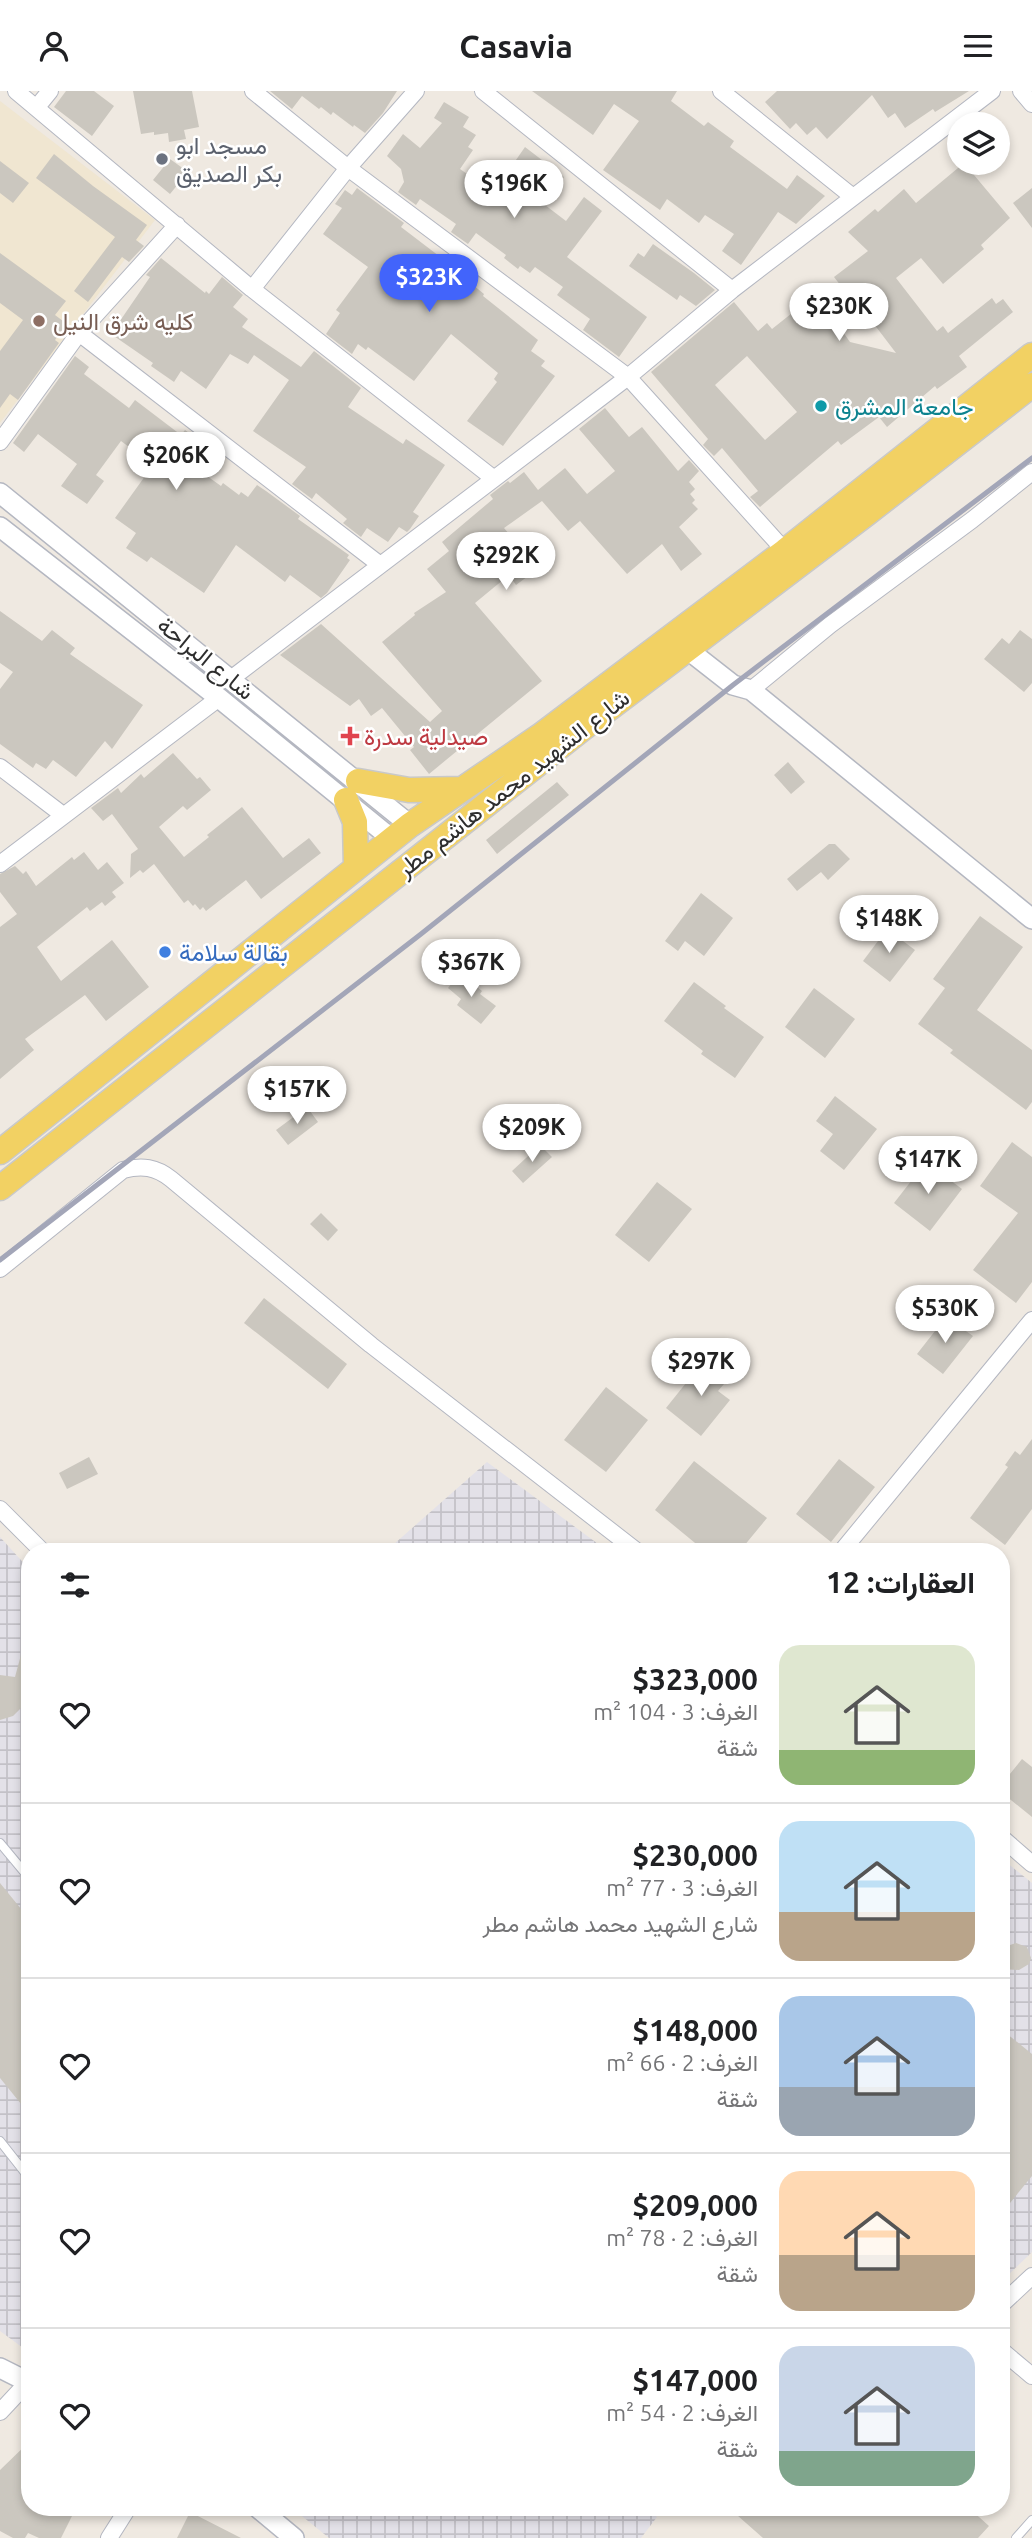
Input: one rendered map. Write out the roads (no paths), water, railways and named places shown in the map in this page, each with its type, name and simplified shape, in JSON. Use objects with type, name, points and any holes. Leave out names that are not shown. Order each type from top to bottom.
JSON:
[{"type":"main road","name":"شارع الشهيد محمد هاشم مطر","points":[[0,1152],[401,832],[540,736],[785,551],[1032,355]]},
{"type":"main road","name":"شارع الشهيد محمد هاشم مطر","points":[[0,1188],[210,1024],[364,899],[1032,385]]},
{"type":"main road","points":[[356,867],[352,790],[463,789]]},
{"type":"street","points":[[16,91],[252,289],[493,478]]},
{"type":"street","points":[[37,107],[50,91]]},
{"type":"street","points":[[253,91],[348,168],[628,377],[785,551]]},
{"type":"street","points":[[252,289],[348,168],[416,91]]},
{"type":"street","points":[[483,91],[732,290]]},
{"type":"street","points":[[232,678],[628,377],[732,290],[992,91]]},
{"type":"street","points":[[1021,91],[1032,104]]},
{"type":"street","points":[[731,93],[853,197]]},
{"type":"street","points":[[0,442],[79,333],[177,225]]},
{"type":"street","points":[[79,333],[379,564]]},
{"type":"street","points":[[751,690],[830,625],[1032,473]]},
{"type":"street","name":"شارع البراحة","points":[[0,493],[232,678],[401,832]]},
{"type":"street","name":"شارع البراحة","points":[[0,527],[219,698],[352,790]]},
{"type":"street","points":[[687,649],[733,685],[751,690],[1032,919]]},
{"type":"street","points":[[0,864],[219,698]]},
{"type":"street","points":[[0,767],[63,815]]},
{"type":"street","points":[[0,1269],[123,1170],[133,1167],[154,1169],[171,1179],[371,1345],[626,1543]]},
{"type":"street","points":[[848,1543],[1032,1320]]},
{"type":"street","points":[[0,1509],[34,1543]]},
{"type":"street","points":[[1010,1845],[1032,1864]]},
{"type":"street","points":[[1010,2297],[1032,2276]]},
{"type":"street","points":[[1010,2358],[1032,2376]]},
{"type":"street","points":[[0,2368],[21,2379]]},
{"type":"street","points":[[0,2412],[21,2391]]},
{"type":"street","points":[[109,2538],[123,2516]]},
{"type":"street","points":[[268,2516],[295,2538]]},
{"type":"lane","points":[[0,1843],[21,1868]]},
{"type":"lane","points":[[0,2141],[21,2168]]},
{"type":"lane","points":[[1016,2538],[1032,2520]]},
{"type":"railway","points":[[0,1260],[421,934],[733,685],[1032,458]]},
{"type":"place","name":"مسجد ابو بكر الصديق","points":[[162,159]]},
{"type":"place","name":"كليه شرق النيل","points":[[39,321]]},
{"type":"place","name":"جامعة المشرق","points":[[821,406]]},
{"type":"place","name":"صيدلية سدرة","points":[[350,736]]},
{"type":"place","name":"بقالة سلامة","points":[[165,952]]}]
